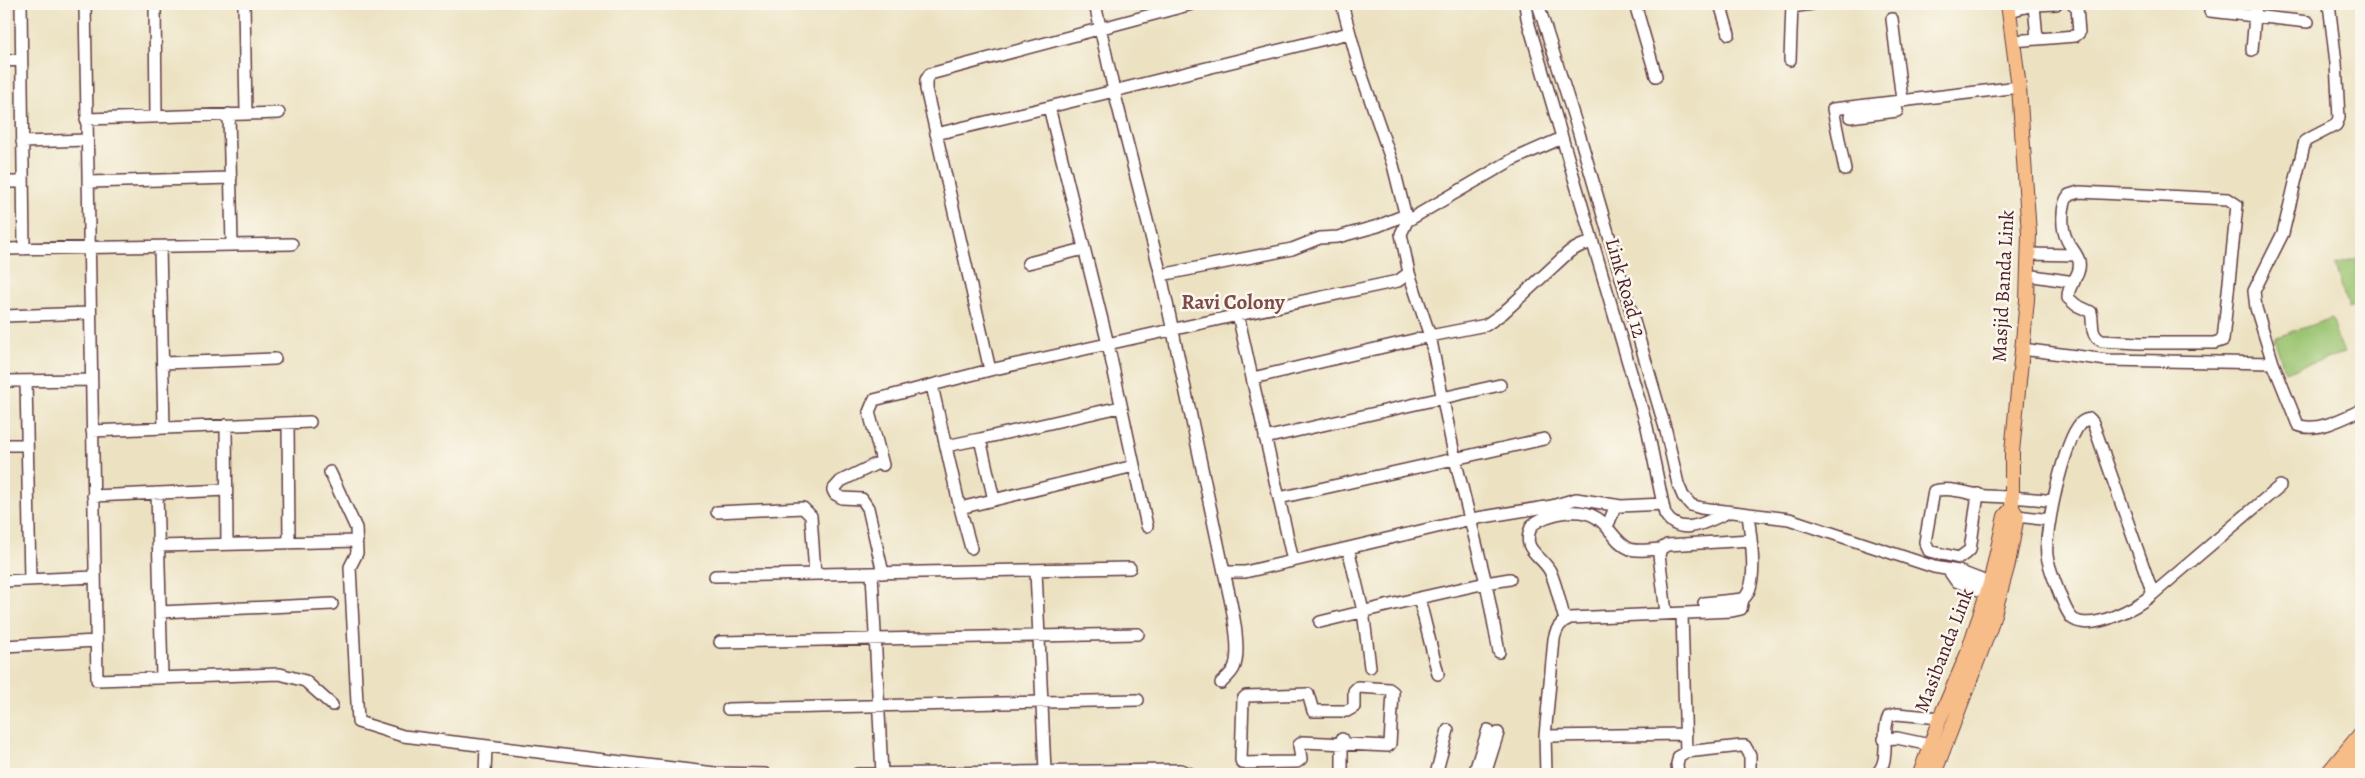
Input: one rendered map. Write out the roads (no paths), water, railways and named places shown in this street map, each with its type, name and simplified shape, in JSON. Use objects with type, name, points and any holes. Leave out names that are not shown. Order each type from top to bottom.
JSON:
[{"type":"main road","name":"Masjid Banda Link","points":[[2001,538],[2005,516],[2014,506],[2012,452],[2022,349],[2028,254],[2028,215],[2019,87],[2008,7]]},
{"type":"main road","points":[[1934,774],[1979,661],[1993,588],[2014,506]]},
{"type":"main road","name":"Masibanda Link","points":[[1920,774],[1940,718],[1993,588],[2001,538]]},
{"type":"main road","points":[[2327,774],[2361,733]]},
{"type":"main road","points":[[2344,774],[2361,753]]},
{"type":"street","points":[[21,4],[24,249]]},
{"type":"street","points":[[85,4],[97,680],[280,674],[305,681],[332,705]]},
{"type":"street","points":[[155,4],[156,116]]},
{"type":"street","points":[[244,4],[246,114]]},
{"type":"street","points":[[1095,4],[1114,91],[1161,275],[1224,572],[1236,640],[1237,658],[1234,670],[1222,683]]},
{"type":"street","points":[[990,370],[926,89],[926,80],[930,74],[1192,4]]},
{"type":"street","points":[[1342,4],[1349,33],[1392,165],[1406,218],[1400,234],[1409,273],[1430,336],[1455,459],[1486,584],[1499,652]]},
{"type":"street","name":"Link Road 12","points":[[1525,4],[1527,18],[1647,427],[1663,504],[1670,522],[1690,528],[1729,512]]},
{"type":"street","name":"Link Road 12","points":[[1538,4],[1578,130],[1666,431],[1683,496],[1691,505],[1729,512],[1789,519],[1949,571],[1956,581],[1993,588]]},
{"type":"street","points":[[1635,4],[1656,76]]},
{"type":"street","points":[[1720,4],[1729,34]]},
{"type":"street","points":[[1790,60],[1791,5],[1812,4]]},
{"type":"street","points":[[2008,7],[2056,4]]},
{"type":"street","points":[[2013,41],[2075,36],[2079,32],[2077,7],[2073,4]]},
{"type":"street","points":[[2252,50],[2256,4]]},
{"type":"street","points":[[2329,4],[2336,63],[2338,118],[2336,125],[2305,141],[2283,233],[2254,290],[2256,308],[2273,363],[2298,425],[2306,428],[2316,426],[2361,410]]},
{"type":"street","points":[[2034,5],[2037,39]]},
{"type":"street","points":[[2210,11],[2308,22]]},
{"type":"street","points":[[1892,19],[1900,106]]},
{"type":"street","points":[[936,134],[1349,33]]},
{"type":"street","points":[[4,61],[21,60]]},
{"type":"street","points":[[1845,170],[1833,109],[1849,113],[2019,87]]},
{"type":"street","points":[[1049,107],[1108,344],[1147,526]]},
{"type":"street","points":[[86,119],[279,113]]},
{"type":"street","points":[[229,114],[232,245]]},
{"type":"street","points":[[1161,275],[1292,248],[1320,238],[1338,237],[1406,218],[1512,160],[1562,138]]},
{"type":"street","points":[[22,142],[87,140]]},
{"type":"street","points":[[88,182],[230,178]]},
{"type":"street","points":[[4,182],[23,182]]},
{"type":"street","points":[[2079,192],[2228,199],[2237,205],[2222,340],[2205,343],[2102,341],[2094,335],[2090,312],[2076,305],[2068,298],[2067,293],[2074,282],[2079,272],[2079,260],[2066,240],[2064,227],[2064,206],[2069,194],[2079,192]]},
{"type":"street","points":[[1253,378],[1430,336],[1486,325],[1503,313],[1569,252],[1593,242]]},
{"type":"street","points":[[4,249],[292,244]]},
{"type":"street","points":[[160,247],[164,428]]},
{"type":"street","points":[[1028,263],[1084,249]]},
{"type":"street","points":[[2028,254],[2076,255]]},
{"type":"street","points":[[882,774],[875,640],[878,573],[868,508],[862,499],[842,498],[835,494],[833,490],[842,481],[882,463],[869,412],[874,400],[990,370],[1172,329],[1398,282],[1409,273]]},
{"type":"street","points":[[2027,275],[2074,282]]},
{"type":"street","points":[[4,316],[90,313]]},
{"type":"street","points":[[1238,315],[1293,561]]},
{"type":"street","points":[[2022,349],[2107,360],[2273,363]]},
{"type":"street","points":[[163,363],[275,359]]},
{"type":"street","points":[[4,381],[91,380]]},
{"type":"street","points":[[26,381],[30,580]]},
{"type":"street","points":[[1265,438],[1500,384]]},
{"type":"street","points":[[932,386],[971,548]]},
{"type":"street","points":[[946,446],[1120,406]]},
{"type":"street","points":[[2153,594],[2093,423],[2090,419],[2083,421],[2076,430],[2056,486],[2050,520],[2047,556],[2066,608],[2074,619],[2088,622],[2115,616],[2135,608],[2153,594],[2280,486]]},
{"type":"street","points":[[92,431],[310,422]]},
{"type":"street","points":[[288,423],[289,542]]},
{"type":"street","points":[[226,425],[227,544]]},
{"type":"street","points":[[980,439],[994,500]]},
{"type":"street","points":[[1279,498],[1544,439]]},
{"type":"street","points":[[4,445],[27,445]]},
{"type":"street","points":[[960,508],[1134,466]]},
{"type":"street","points":[[330,472],[343,504],[356,528],[357,553],[350,567],[358,722],[403,736],[715,773],[765,774]]},
{"type":"street","points":[[1978,494],[1970,550],[1959,558],[1929,551],[1925,542],[1934,491],[1942,489],[1978,494],[2050,520]]},
{"type":"street","points":[[93,496],[226,490]]},
{"type":"street","points":[[157,493],[162,677]]},
{"type":"street","points":[[1224,572],[1245,572],[1471,519],[1552,506],[1576,499],[1616,505],[1663,504]]},
{"type":"street","points":[[2014,506],[2053,501]]},
{"type":"street","points":[[1592,516],[1600,502]]},
{"type":"street","points":[[1607,527],[1616,505]]},
{"type":"street","points":[[717,512],[803,508],[811,516],[815,574]]},
{"type":"street","points":[[1565,620],[1550,572],[1532,551],[1529,542],[1529,531],[1537,520],[1552,515],[1579,512],[1597,517],[1620,542],[1632,550],[1661,549],[1667,545],[1751,540]]},
{"type":"street","points":[[1704,603],[1743,599],[1748,596],[1752,583],[1748,514]]},
{"type":"street","points":[[158,546],[356,541]]},
{"type":"street","points":[[1348,548],[1363,611],[1370,667]]},
{"type":"street","points":[[1661,549],[1659,555],[1666,613]]},
{"type":"street","points":[[715,576],[1130,568]]},
{"type":"street","points":[[1036,571],[1045,771]]},
{"type":"street","points":[[4,581],[95,577]]},
{"type":"street","points":[[1320,622],[1510,578]]},
{"type":"street","points":[[1419,598],[1438,674]]},
{"type":"street","points":[[1546,774],[1545,736],[1556,630],[1565,620],[1666,613],[1737,611],[1743,606],[1743,599]]},
{"type":"street","points":[[160,612],[332,604]]},
{"type":"street","points":[[1682,614],[1686,752]]},
{"type":"street","points":[[720,642],[1039,638],[1138,634]]},
{"type":"street","points":[[4,646],[96,641]]},
{"type":"street","points":[[1355,688],[1389,689],[1392,692],[1390,744],[1384,746],[1342,742],[1301,742],[1300,761],[1268,769],[1245,764],[1240,760],[1243,699],[1246,696],[1308,694],[1313,711],[1348,711],[1354,707],[1355,688]]},
{"type":"street","points":[[728,708],[1138,700]]},
{"type":"street","points":[[1876,774],[1884,764],[1884,725],[1888,716],[1898,714],[1940,718]]},
{"type":"street","points":[[1436,774],[1448,730]]},
{"type":"street","points":[[1474,774],[1493,731],[1484,774]]},
{"type":"street","points":[[1545,736],[1686,734]]},
{"type":"street","points":[[1884,739],[1897,738],[1930,745]]},
{"type":"street","points":[[1342,742],[1342,774]]},
{"type":"street","points":[[485,774],[486,746]]},
{"type":"street","points":[[1678,774],[1677,764],[1680,756],[1686,752],[1745,746],[1750,755],[1750,774]]},
{"type":"street","points":[[857,774],[1045,771],[1146,772],[1180,770],[1192,774]]},
{"type":"district","name":"Ravi Colony","points":[[1233,302]]}]
